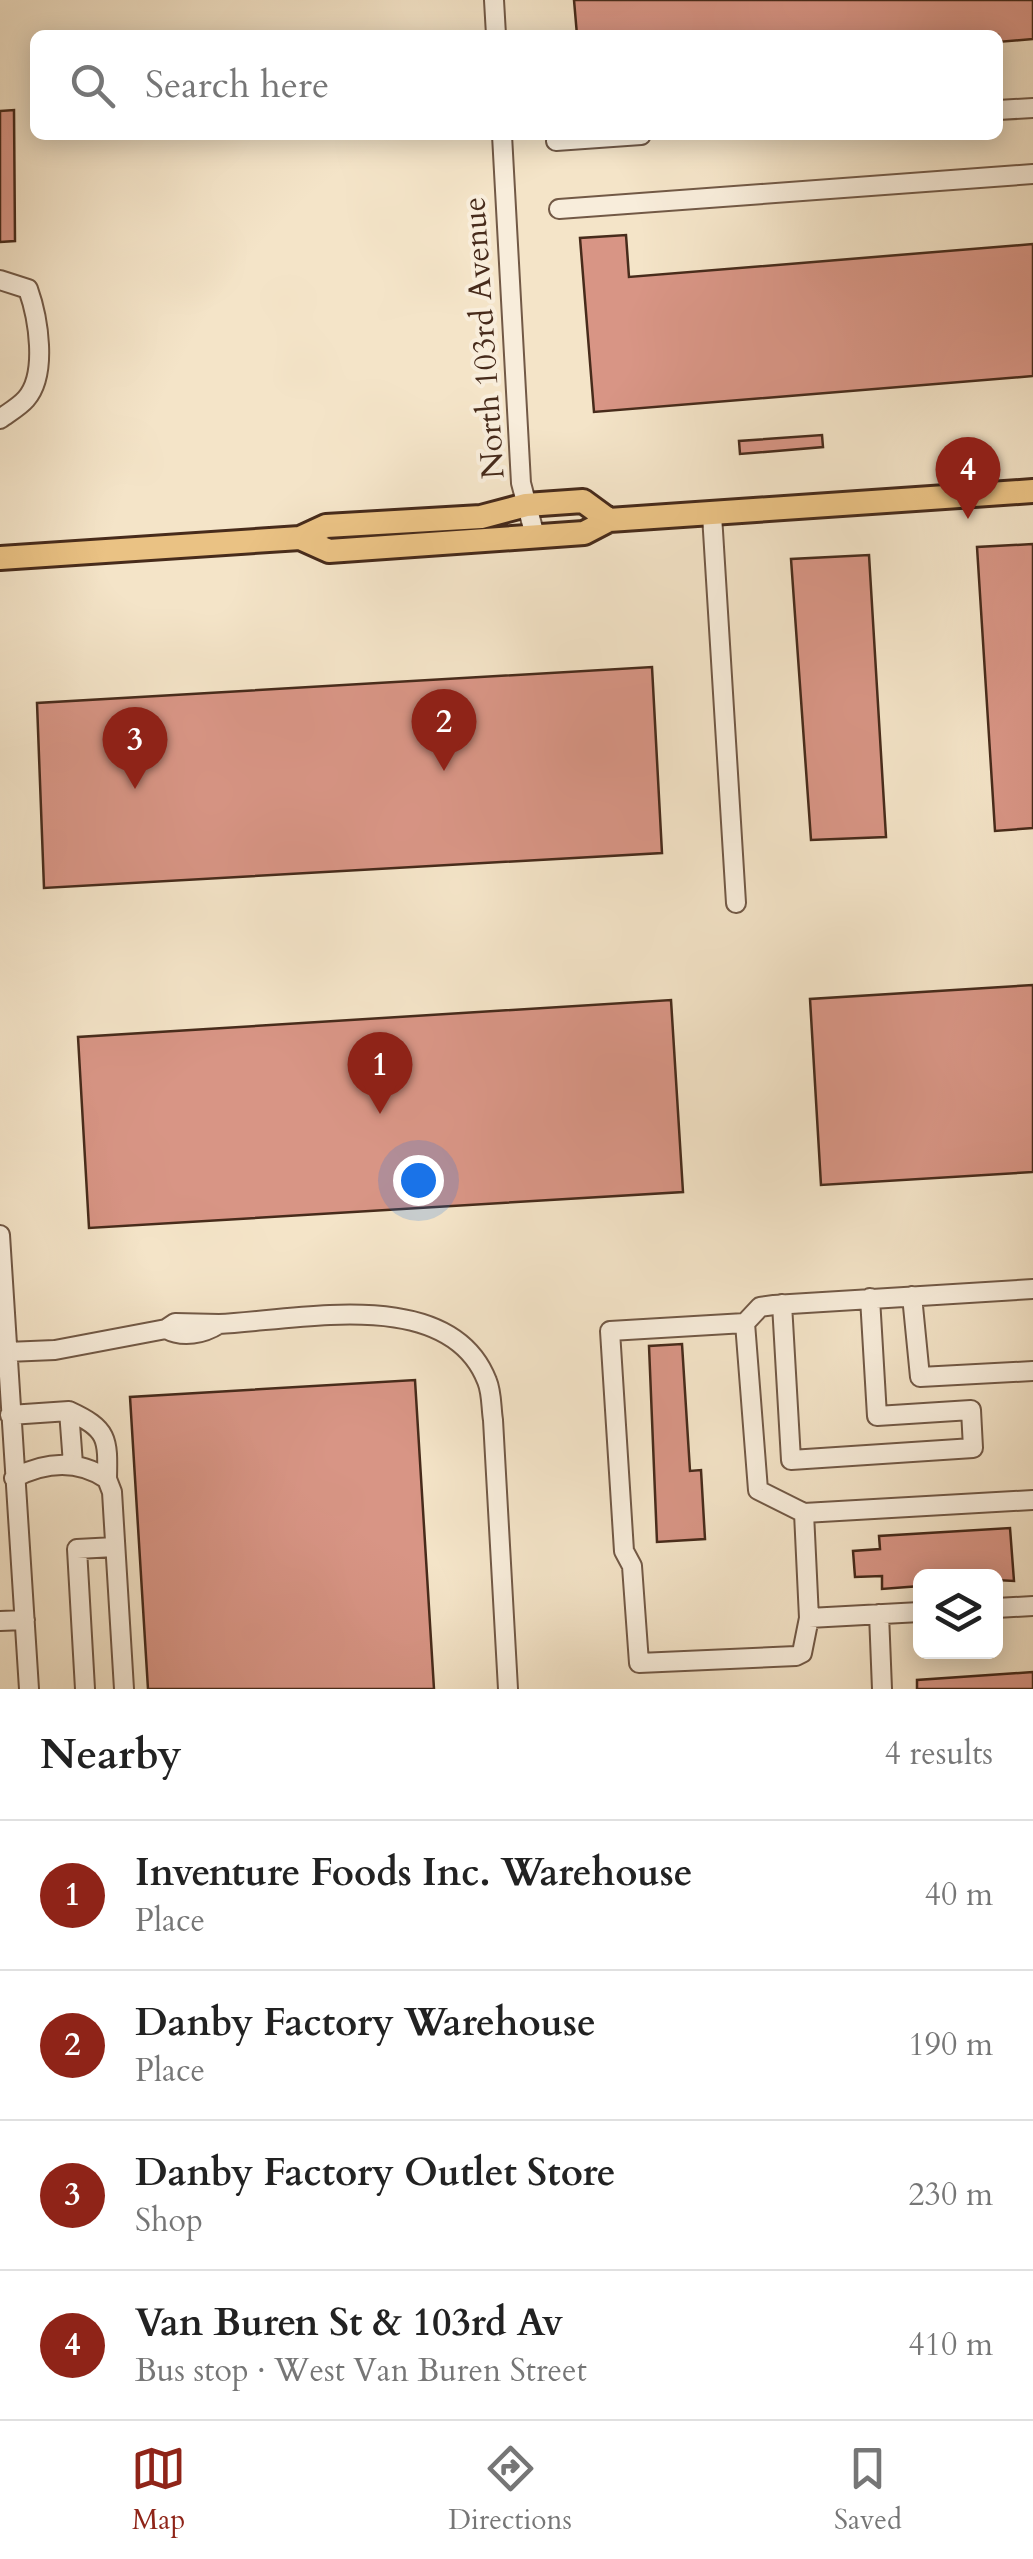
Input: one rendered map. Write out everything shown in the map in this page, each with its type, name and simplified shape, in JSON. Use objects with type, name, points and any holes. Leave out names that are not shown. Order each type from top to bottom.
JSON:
[{"type":"main road","points":[[300,538],[329,551],[584,533],[610,520],[1033,491]]},
{"type":"main road","points":[[0,558],[300,538],[326,526],[481,517],[526,504],[583,501],[610,520]]},
{"type":"main road","points":[[399,546],[415,534],[485,529],[526,504]]},
{"type":"street","points":[[494,0],[496,30]]},
{"type":"street","points":[[1003,110],[1033,108]]},
{"type":"street","name":"North 103rd Avenue","points":[[502,140],[526,504],[535,536]]},
{"type":"street","points":[[556,141],[570,140]]},
{"type":"street","points":[[560,209],[1033,174]]},
{"type":"street","points":[[0,280],[19,282],[28,289],[38,342],[34,386],[26,399],[0,420]]},
{"type":"street","points":[[712,515],[736,903]]},
{"type":"street","points":[[0,1235],[29,1689]]},
{"type":"street","points":[[804,1512],[809,1618],[802,1653],[643,1665],[638,1660],[632,1566],[624,1551],[609,1333],[745,1323],[760,1307],[782,1304],[1033,1289]]},
{"type":"street","points":[[912,1296],[920,1377],[1033,1371]]},
{"type":"street","points":[[782,1304],[791,1460],[973,1448],[970,1410],[877,1416],[870,1298]]},
{"type":"street","points":[[7,1352],[55,1350],[166,1329],[176,1334],[206,1332],[219,1324],[410,1317],[450,1335],[472,1356],[488,1383],[508,1689]]},
{"type":"street","points":[[745,1323],[758,1490],[804,1512],[1033,1500]]},
{"type":"street","points":[[10,1416],[69,1411],[95,1423],[108,1442],[100,1475]]},
{"type":"street","points":[[69,1411],[72,1464]]},
{"type":"street","points":[[14,1478],[37,1466],[72,1464],[100,1475],[112,1492],[124,1689]]},
{"type":"street","points":[[14,1478],[100,1475]]},
{"type":"street","points":[[85,1689],[77,1549],[115,1547]]},
{"type":"street","points":[[1003,1608],[1033,1606]]},
{"type":"street","points":[[809,1618],[913,1612]]},
{"type":"street","points":[[879,1614],[882,1689]]},
{"type":"street","points":[[0,1621],[25,1620]]},
{"type":"building","points":[[574,0],[1033,0],[1033,39],[1003,42],[1003,30],[577,30]]},
{"type":"building","points":[[14,110],[15,241],[0,242],[0,111]]},
{"type":"building","points":[[626,235],[629,277],[1033,244],[1033,376],[594,412],[580,238]]},
{"type":"building","points":[[822,435],[823,447],[740,454],[739,441]]},
{"type":"building","points":[[1033,544],[1033,828],[995,831],[977,547]]},
{"type":"building","points":[[869,555],[886,837],[811,840],[791,559]]},
{"type":"building","points":[[652,667],[662,853],[44,888],[37,703]]},
{"type":"building","points":[[1033,985],[1033,1172],[821,1185],[810,999]]},
{"type":"building","points":[[671,1000],[683,1192],[89,1228],[78,1037]]},
{"type":"building","points":[[682,1344],[690,1471],[701,1470],[705,1539],[657,1542],[649,1346]]},
{"type":"building","points":[[415,1380],[434,1689],[148,1689],[130,1397]]},
{"type":"building","points":[[1010,1528],[1014,1581],[1003,1580],[1003,1569],[913,1569],[913,1587],[882,1589],[882,1576],[855,1577],[853,1551],[880,1549],[879,1536]]},
{"type":"building","points":[[1033,1672],[1033,1689],[917,1689],[917,1680]]},
{"type":"place","name":"Van Buren St & 103rd Av","points":[[968,519]]},
{"type":"place","name":"Danby Factory Warehouse","points":[[444,771]]},
{"type":"place","name":"Danby Factory Outlet Store","points":[[135,789]]},
{"type":"place","name":"Inventure Foods Inc. Warehouse","points":[[380,1114]]}]
